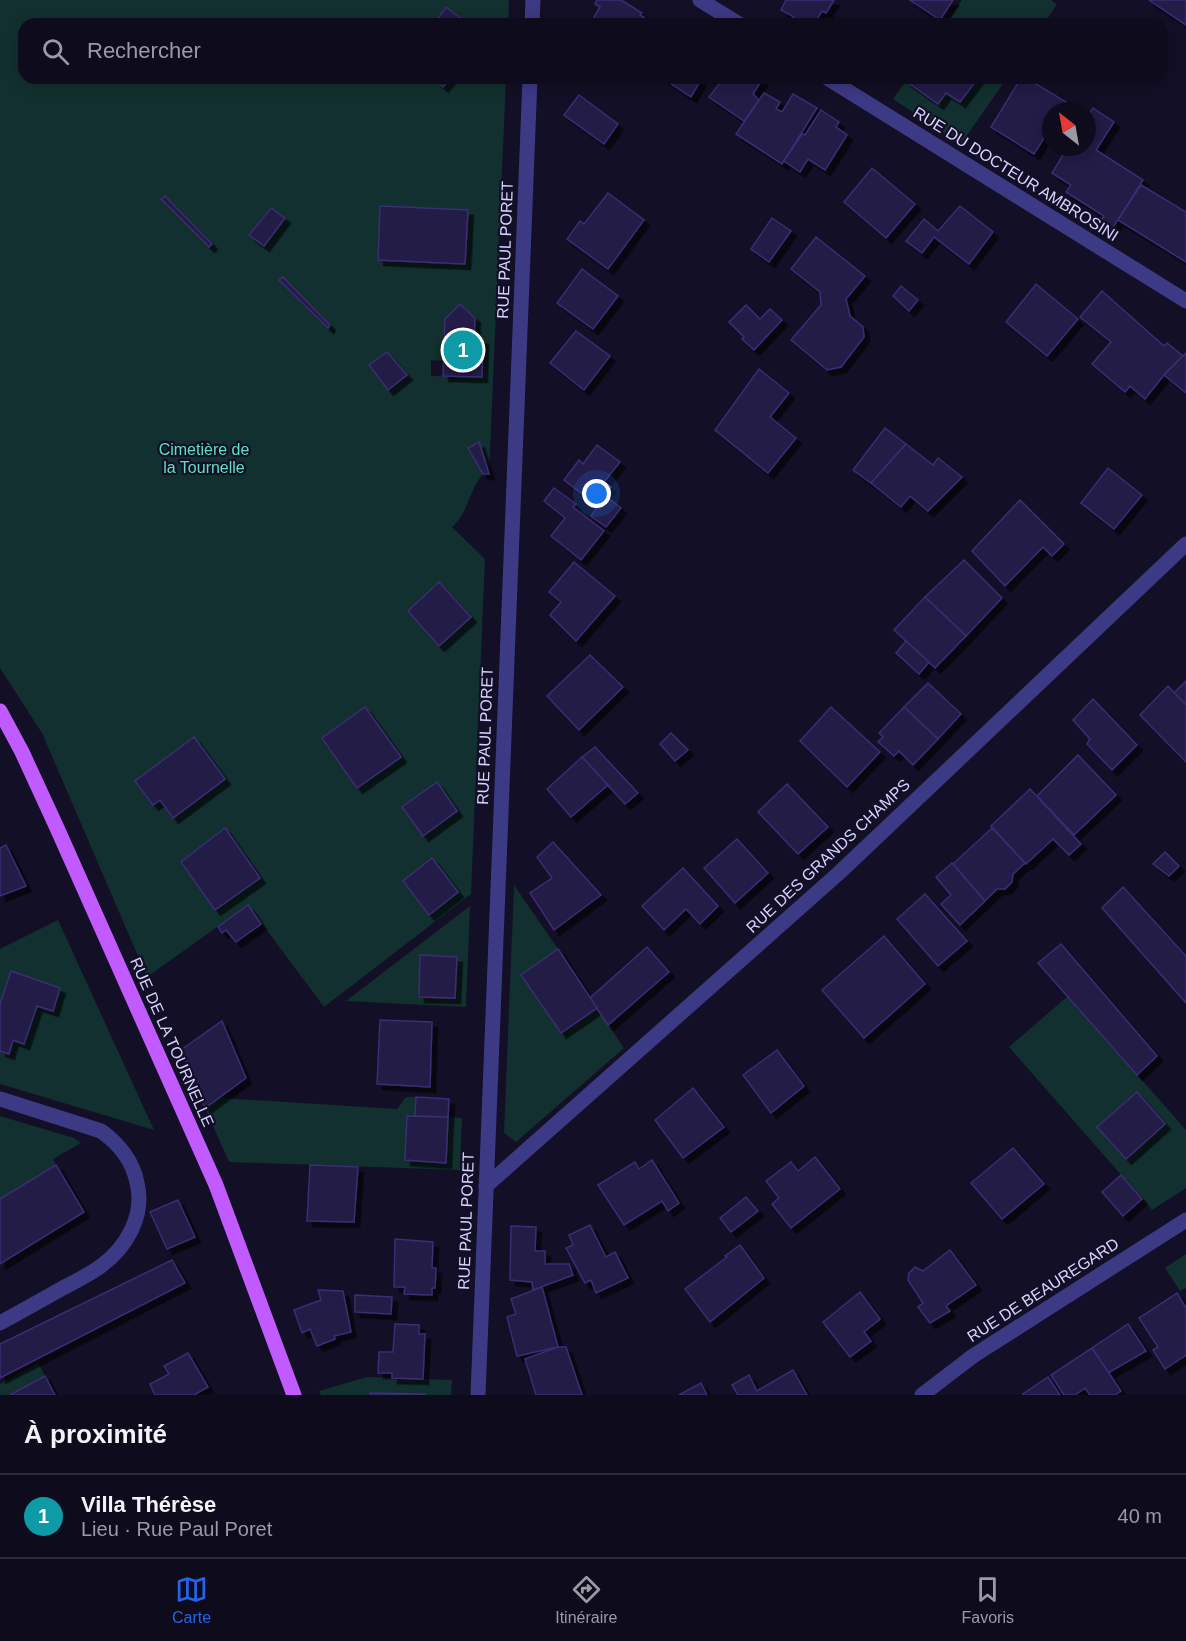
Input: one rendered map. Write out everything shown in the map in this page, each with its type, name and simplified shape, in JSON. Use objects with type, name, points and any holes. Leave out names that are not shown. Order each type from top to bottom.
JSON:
[{"type":"main road","name":"RUE DE LA TOURNELLE","points":[[0,711],[62,838],[216,1185],[294,1395]]},
{"type":"street","points":[[532,18],[533,0]]},
{"type":"street","points":[[700,0],[729,18]]},
{"type":"street","name":"RUE PAUL PORET","points":[[478,1395],[530,84]]},
{"type":"street","name":"RUE DU DOCTEUR AMBROSINI","points":[[837,84],[1186,301]]},
{"type":"street","name":"RUE DES GRANDS CHAMPS","points":[[486,1186],[840,872],[1186,543]]},
{"type":"street","points":[[0,1099],[101,1131],[112,1138],[122,1150],[136,1178],[140,1194],[138,1213],[126,1242],[101,1266],[0,1323]]},
{"type":"street","name":"RUE DE BEAUREGARD","points":[[922,1395],[973,1356],[1186,1220]]},
{"type":"green space","name":"Cimetière de la Tournelle","points":[[0,0],[508,0],[508,18],[460,18],[446,7],[438,18],[18,18],[18,84],[439,84],[443,87],[445,84],[506,84],[489,474],[479,442],[468,448],[483,474],[474,487],[462,515],[452,527],[485,559],[471,894],[324,1007],[248,905],[147,977],[42,733],[0,668]],"holes":[[[270,208],[284,218],[263,245],[249,234]],[[460,304],[475,318],[474,338],[483,339],[482,377],[431,376],[431,360],[444,361],[445,320]],[[439,582],[439,646],[408,612]],[[365,707],[400,756],[357,787],[322,738]],[[194,737],[173,817],[160,800],[153,805]],[[437,783],[457,811],[423,836],[402,807]],[[225,829],[260,878],[215,910],[181,862]],[[432,858],[458,892],[429,915],[403,881]]]},
{"type":"green space","points":[[962,0],[1051,0],[1057,4],[1048,18],[950,18]]},
{"type":"green space","points":[[904,84],[910,84],[938,104],[946,93],[960,102],[974,84],[1003,84],[961,144],[893,99]]},
{"type":"green space","points":[[514,885],[558,949],[521,975],[561,1033],[597,1008],[624,1048],[516,1142],[504,1133]]},
{"type":"green space","points":[[470,906],[466,1007],[346,1001]],"holes":[[[421,956],[457,957],[455,998],[419,997]]]},
{"type":"green space","points":[[58,920],[154,1130],[0,1084],[0,1051],[9,1054],[13,1040],[24,1044],[37,1006],[53,1011],[60,988],[0,1004],[0,949]]},
{"type":"green space","points":[[1068,996],[1186,1130],[1186,1188],[1152,1210],[1009,1047]]},
{"type":"green space","points":[[406,1097],[416,1097],[415,1116],[407,1116],[405,1160],[446,1163],[448,1117],[462,1118],[460,1170],[229,1162],[205,1108],[220,1098],[397,1109]]},
{"type":"green space","points":[[0,1116],[74,1138],[81,1143],[53,1159],[56,1165],[0,1199]]},
{"type":"green space","points":[[1186,1254],[1186,1288],[1180,1291],[1165,1268]]},
{"type":"green space","points":[[38,1363],[45,1376],[10,1395],[0,1395],[0,1384]]},
{"type":"green space","points":[[367,1377],[452,1380],[451,1395],[321,1395],[319,1391]]},
{"type":"building","points":[[597,0],[621,0],[642,13],[640,15],[645,18],[594,18],[600,7],[595,4]]},
{"type":"building","points":[[786,0],[834,0],[826,13],[822,11],[818,18],[794,18],[781,10]]},
{"type":"building","points":[[910,0],[953,0],[941,18],[937,18]]},
{"type":"building","points":[[1149,0],[1186,0],[1186,25]]},
{"type":"building","points":[[446,7],[460,18],[438,18]]},
{"type":"building","points":[[671,84],[699,84],[691,97]]},
{"type":"building","points":[[719,84],[759,84],[753,94],[759,100],[744,121],[709,97]]},
{"type":"building","points":[[910,84],[974,84],[960,102],[946,93],[938,104]]},
{"type":"building","points":[[1017,84],[1036,84],[1066,102],[1042,102],[1042,141],[1034,154],[991,127]]},
{"type":"building","points":[[764,93],[780,102],[776,109],[782,112],[793,94],[817,108],[782,164],[736,134]]},
{"type":"building","points":[[579,95],[618,124],[604,144],[564,115]]},
{"type":"building","points":[[821,110],[839,122],[836,127],[847,135],[825,170],[808,159],[800,172],[784,161]]},
{"type":"building","points":[[1096,110],[1114,122],[1096,150]]},
{"type":"building","points":[[1096,150],[1143,180],[1112,229],[1101,221],[1104,216],[1066,192],[1071,185],[1052,173],[1062,156],[1096,156]]},
{"type":"building","points":[[872,168],[915,204],[886,238],[844,202]]},
{"type":"building","points":[[1141,185],[1186,212],[1186,262],[1118,220]]},
{"type":"building","points":[[608,193],[644,220],[608,269],[567,239],[580,221],[584,224]]},
{"type":"building","points":[[165,196],[212,244],[209,247],[161,199]]},
{"type":"building","points":[[380,206],[468,210],[465,264],[378,260]]},
{"type":"building","points":[[960,206],[993,232],[969,264],[934,237],[922,253],[906,241],[924,219],[938,231]]},
{"type":"building","points":[[271,208],[285,218],[264,246],[249,235]]},
{"type":"building","points":[[772,218],[791,231],[769,262],[751,249]]},
{"type":"building","points":[[816,237],[865,276],[846,299],[850,316],[863,327],[864,337],[841,367],[827,370],[791,340],[821,305],[820,292],[791,269]]},
{"type":"building","points":[[582,269],[618,296],[593,329],[557,303]]},
{"type":"building","points":[[283,277],[330,325],[328,328],[279,280]]},
{"type":"building","points":[[1036,284],[1078,319],[1047,356],[1006,322]]},
{"type":"building","points":[[901,286],[918,300],[909,311],[893,296]]},
{"type":"building","points":[[1102,291],[1164,346],[1167,343],[1183,356],[1145,399],[1130,386],[1125,392],[1092,364],[1111,342],[1080,317]]},
{"type":"building","points":[[460,304],[475,318],[474,338],[483,339],[482,377],[443,376],[445,319]]},
{"type":"building","points":[[746,305],[760,319],[770,309],[782,320],[754,350],[729,322]]},
{"type":"building","points":[[576,331],[610,356],[584,390],[550,363]]},
{"type":"building","points":[[387,352],[407,375],[388,390],[369,365]]},
{"type":"building","points":[[1186,353],[1186,393],[1164,375]]},
{"type":"building","points":[[759,369],[789,393],[770,417],[796,438],[768,473],[715,430]]},
{"type":"building","points":[[885,428],[906,444],[871,483],[853,470]]},
{"type":"building","points":[[479,442],[489,474],[483,474],[468,448]]},
{"type":"building","points":[[906,444],[933,465],[938,458],[962,477],[928,511],[910,496],[901,507],[871,483]]},
{"type":"building","points":[[597,445],[620,462],[604,482],[611,487],[604,495],[621,508],[606,527],[591,516],[598,506],[564,480],[579,460],[583,464]]},
{"type":"building","points":[[1108,468],[1142,495],[1114,529],[1081,503]]},
{"type":"building","points":[[554,488],[576,504],[573,507],[604,531],[581,560],[551,536],[565,518],[544,501]]},
{"type":"building","points":[[1020,500],[1064,544],[1052,556],[1043,547],[1005,586],[972,551]]},
{"type":"building","points":[[964,560],[1002,598],[966,636],[925,597]]},
{"type":"building","points":[[574,562],[615,596],[576,641],[550,615],[561,602],[549,592]]},
{"type":"building","points":[[439,582],[471,617],[439,646],[408,611]]},
{"type":"building","points":[[925,597],[966,636],[935,668],[894,630]]},
{"type":"building","points":[[906,641],[929,662],[919,674],[896,653]]},
{"type":"building","points":[[590,655],[623,687],[579,730],[547,696]]},
{"type":"building","points":[[1186,681],[1186,705],[1174,693]]},
{"type":"building","points":[[928,683],[961,714],[938,739],[904,707]]},
{"type":"building","points":[[1168,686],[1186,705],[1186,762],[1140,715]]},
{"type":"building","points":[[1093,699],[1137,745],[1112,770],[1087,744],[1090,739],[1073,720]]},
{"type":"building","points":[[365,707],[401,757],[357,788],[322,738]]},
{"type":"building","points":[[831,707],[880,752],[847,787],[800,741]]},
{"type":"building","points":[[904,707],[938,739],[913,765],[899,751],[894,756],[878,742],[883,737],[879,733]]},
{"type":"building","points":[[671,733],[688,750],[675,761],[660,744]]},
{"type":"building","points":[[194,737],[225,779],[173,818],[160,800],[153,805],[135,781]]},
{"type":"building","points":[[595,747],[638,793],[625,804],[582,757]]},
{"type":"building","points":[[1078,755],[1116,795],[1074,835],[1037,796]]},
{"type":"building","points":[[582,757],[608,785],[571,817],[547,789]]},
{"type":"building","points":[[437,782],[457,811],[423,836],[402,807]]},
{"type":"building","points":[[787,784],[828,827],[798,854],[758,812]]},
{"type":"building","points":[[1030,789],[1081,844],[1069,855],[1053,839],[1026,864],[991,826]]},
{"type":"building","points":[[225,828],[260,878],[215,910],[181,862]]},
{"type":"building","points":[[992,828],[1025,863],[1013,874],[1012,882],[1005,889],[997,889],[985,901],[953,864]]},
{"type":"building","points":[[737,839],[768,873],[735,903],[704,868]]},
{"type":"building","points":[[553,842],[601,895],[554,930],[530,893],[552,878],[537,857]]},
{"type":"building","points":[[6,845],[26,886],[0,896],[0,848]]},
{"type":"building","points":[[1165,852],[1179,866],[1169,876],[1153,864]]},
{"type":"building","points":[[432,858],[458,892],[429,915],[403,881]]},
{"type":"building","points":[[952,863],[985,901],[960,925],[941,904],[951,895],[936,877]]},
{"type":"building","points":[[683,868],[718,906],[700,924],[686,909],[664,930],[642,906]]},
{"type":"building","points":[[1123,887],[1186,956],[1186,1003],[1102,908]]},
{"type":"building","points":[[925,894],[967,941],[938,966],[897,919]]},
{"type":"building","points":[[248,905],[261,924],[236,942],[226,930],[222,933],[218,927]]},
{"type":"building","points":[[884,936],[925,984],[864,1038],[822,990]]},
{"type":"building","points":[[1061,944],[1157,1056],[1137,1075],[1038,963]]},
{"type":"building","points":[[647,947],[669,972],[608,1025],[590,998]]},
{"type":"building","points":[[558,949],[597,1008],[561,1033],[521,975]]},
{"type":"building","points":[[420,955],[457,957],[455,998],[419,997]]},
{"type":"building","points":[[11,971],[60,988],[53,1011],[37,1006],[24,1044],[13,1040],[9,1054],[0,1051],[0,1004]]},
{"type":"building","points":[[380,1020],[432,1022],[430,1087],[377,1084]]},
{"type":"building","points":[[222,1021],[246,1078],[205,1108],[181,1050]]},
{"type":"building","points":[[777,1050],[804,1086],[771,1113],[743,1075]]},
{"type":"building","points":[[693,1088],[724,1127],[683,1158],[655,1120]]},
{"type":"building","points":[[1137,1092],[1165,1124],[1126,1159],[1097,1127]]},
{"type":"building","points":[[416,1097],[449,1099],[448,1117],[415,1116]]},
{"type":"building","points":[[407,1116],[448,1117],[446,1163],[405,1160]]},
{"type":"building","points":[[1013,1148],[1044,1184],[1002,1219],[971,1183]]},
{"type":"building","points":[[815,1157],[840,1189],[791,1228],[772,1204],[779,1198],[766,1181],[791,1162],[798,1171]]},
{"type":"building","points":[[652,1160],[679,1203],[668,1211],[662,1201],[624,1225],[598,1185],[635,1162],[639,1169]]},
{"type":"building","points":[[56,1165],[84,1212],[0,1264],[0,1199]]},
{"type":"building","points":[[310,1165],[358,1167],[354,1222],[307,1221]]},
{"type":"building","points":[[1121,1175],[1142,1199],[1123,1216],[1102,1192]]},
{"type":"building","points":[[746,1197],[758,1211],[731,1232],[720,1218]]},
{"type":"building","points":[[178,1200],[195,1237],[167,1249],[150,1212]]},
{"type":"building","points":[[590,1225],[606,1257],[615,1252],[628,1278],[596,1293],[591,1280],[585,1283],[566,1248],[573,1245],[569,1235]]},
{"type":"building","points":[[511,1226],[536,1227],[535,1251],[545,1251],[545,1264],[569,1264],[573,1275],[533,1290],[532,1282],[510,1280]]},
{"type":"building","points":[[395,1239],[433,1242],[432,1268],[436,1268],[435,1288],[432,1288],[432,1295],[404,1294],[405,1287],[394,1287]]},
{"type":"building","points":[[740,1245],[764,1278],[710,1322],[685,1289]]},
{"type":"building","points":[[950,1250],[976,1285],[946,1306],[950,1311],[930,1323],[918,1307],[923,1303],[908,1280],[909,1273],[915,1267],[923,1271]]},
{"type":"building","points":[[172,1260],[185,1283],[0,1378],[0,1344]]},
{"type":"building","points":[[542,1287],[558,1347],[517,1356],[507,1317],[516,1314],[511,1299]]},
{"type":"building","points":[[318,1290],[343,1291],[351,1332],[334,1336],[335,1339],[317,1346],[310,1329],[302,1333],[294,1310],[321,1300]]},
{"type":"building","points":[[860,1292],[880,1319],[864,1332],[871,1341],[850,1357],[823,1322]]},
{"type":"building","points":[[1177,1293],[1186,1308],[1186,1355],[1165,1369],[1153,1350],[1158,1347],[1139,1318]]},
{"type":"building","points":[[355,1295],[392,1297],[391,1314],[355,1312]]},
{"type":"building","points":[[395,1324],[419,1325],[419,1334],[425,1334],[423,1379],[392,1378],[392,1373],[378,1373],[379,1352],[393,1352]]},
{"type":"building","points":[[1128,1324],[1146,1351],[1108,1373],[1092,1348]]},
{"type":"building","points":[[558,1347],[566,1347],[582,1395],[536,1395],[525,1359]]},
{"type":"building","points":[[1092,1348],[1121,1391],[1115,1395],[1090,1395],[1085,1388],[1075,1395],[1064,1395],[1051,1375]]},
{"type":"building","points":[[188,1353],[208,1387],[194,1395],[155,1395],[150,1384],[169,1374],[164,1366]]},
{"type":"building","points":[[793,1370],[807,1395],[738,1395],[732,1385],[749,1375],[757,1391]]},
{"type":"building","points":[[45,1376],[55,1395],[10,1395]]},
{"type":"building","points":[[1048,1377],[1060,1395],[1023,1395],[1023,1394]]},
{"type":"building","points":[[701,1383],[707,1395],[679,1395]]},
{"type":"building","points":[[370,1393],[425,1394],[425,1395],[370,1395]]},
{"type":"place","name":"Villa Thérèse","points":[[463,350]]}]
